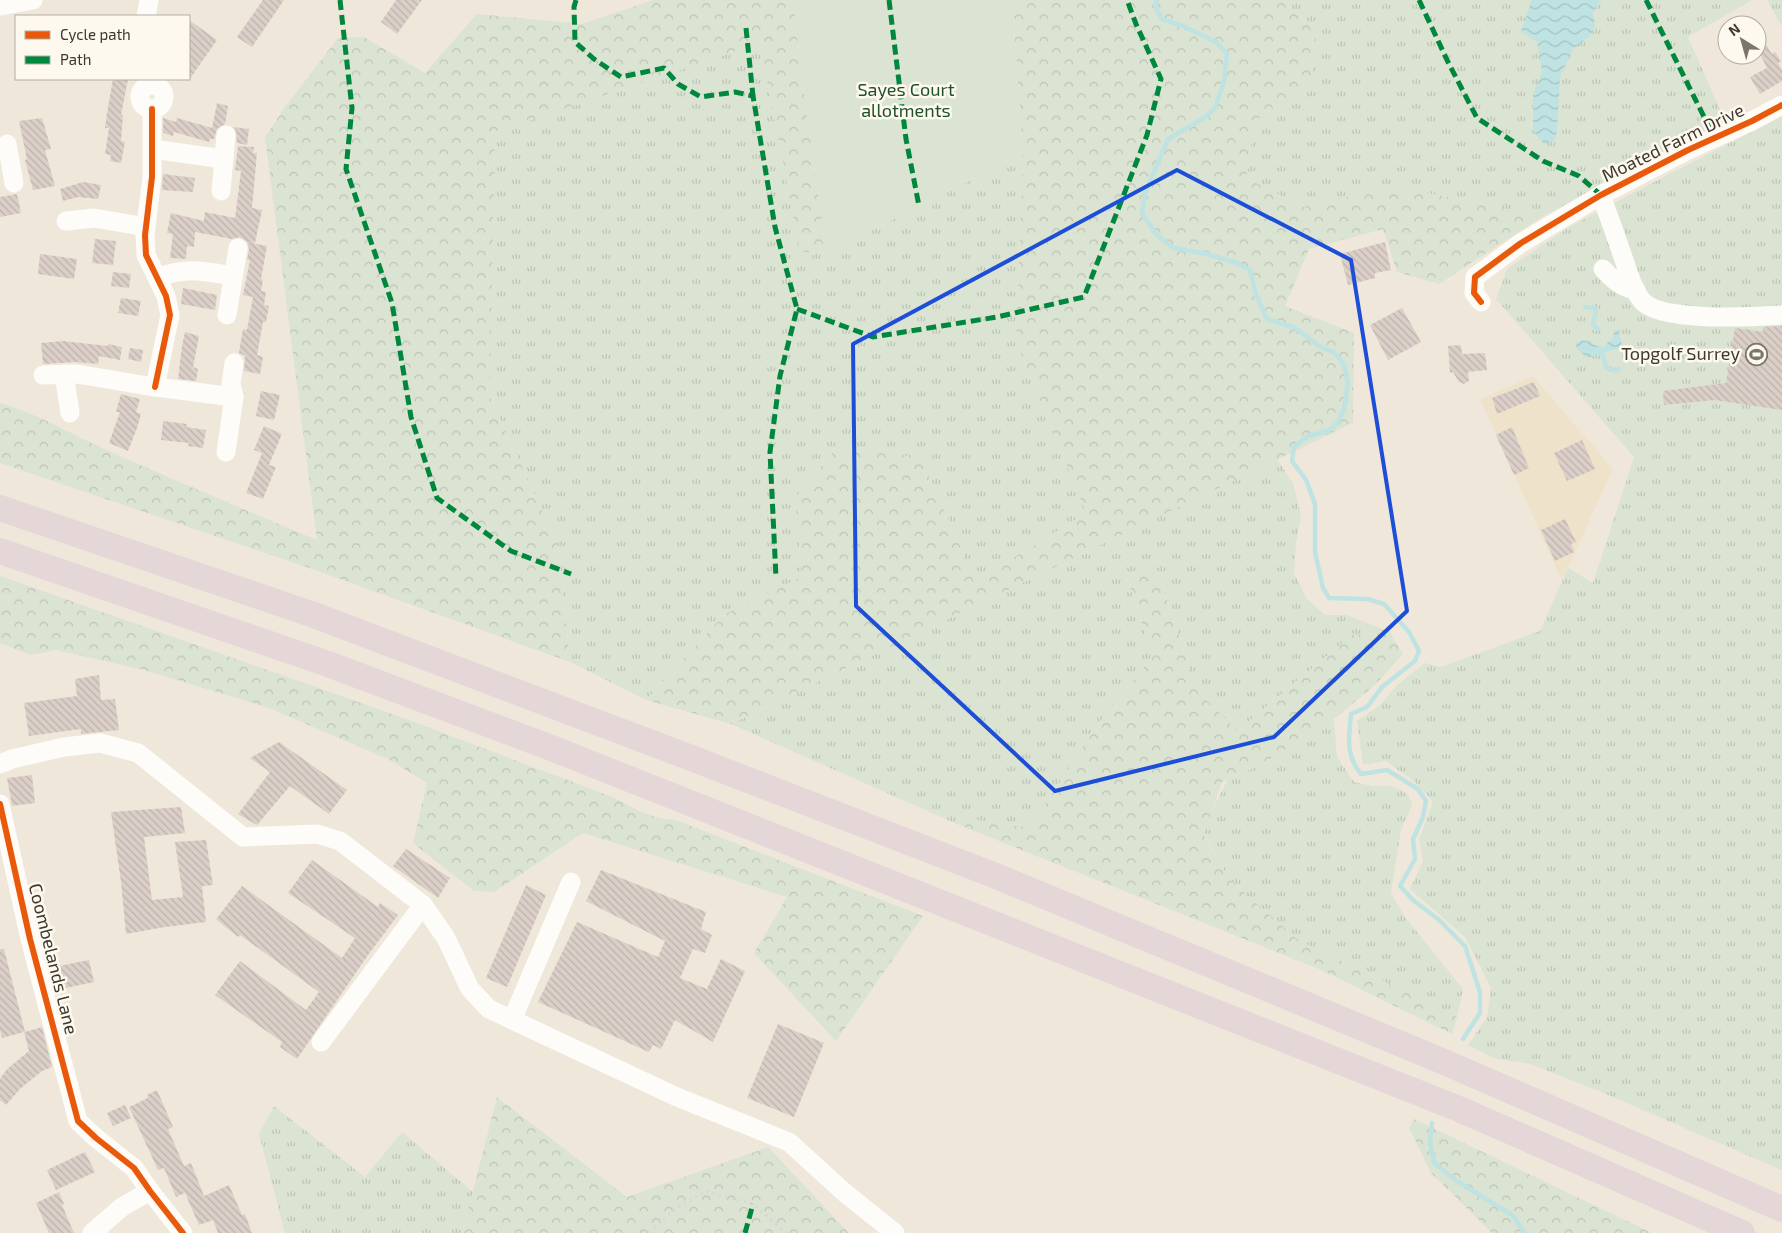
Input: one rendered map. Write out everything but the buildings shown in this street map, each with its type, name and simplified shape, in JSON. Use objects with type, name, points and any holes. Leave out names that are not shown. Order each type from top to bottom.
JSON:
[{"type":"highway","points":[[0,508],[314,616],[699,761],[996,876],[1442,1061],[1782,1209]]},
{"type":"highway","points":[[0,551],[328,664],[540,744],[1459,1109],[1742,1233]]},
{"type":"street","points":[[0,6],[33,0]]},
{"type":"street","points":[[146,15],[149,0]]},
{"type":"street","points":[[150,82],[161,88],[164,98],[162,104],[157,108],[152,108],[152,177],[146,227],[146,254],[166,296],[170,315],[155,387]]},
{"type":"street","name":"Moated Farm Drive","points":[[1481,302],[1474,293],[1475,277],[1521,243],[1601,195],[1688,150],[1782,105]]},
{"type":"street","points":[[221,190],[226,135]]},
{"type":"street","points":[[7,144],[8,172]]},
{"type":"street","points":[[152,149],[224,158]]},
{"type":"street","points":[[1601,195],[1636,290],[1644,303],[1662,312],[1739,318],[1782,315]]},
{"type":"street","points":[[66,221],[94,218],[146,227]]},
{"type":"street","points":[[227,315],[238,248]]},
{"type":"street","points":[[1603,269],[1620,285],[1636,290]]},
{"type":"street","points":[[158,277],[175,272],[193,270],[233,276]]},
{"type":"street","points":[[226,452],[234,397],[231,384],[234,363]]},
{"type":"street","points":[[64,374],[70,413]]},
{"type":"street","points":[[43,375],[77,374],[155,387],[234,397]]},
{"type":"street","points":[[0,764],[12,759],[64,747],[100,744],[138,753],[243,836],[316,834],[340,841],[423,905],[446,938],[470,990],[489,1009],[677,1097],[789,1142],[845,1193],[895,1233]]},
{"type":"street","name":"Coombelands Lane","points":[[0,804],[30,939],[78,1121],[134,1168],[150,1191]]},
{"type":"street","points":[[512,1020],[571,882]]},
{"type":"street","points":[[321,1042],[423,905]]},
{"type":"street","points":[[92,1233],[122,1207],[150,1191],[183,1233]]},
{"type":"path","points":[[649,1233],[675,1209],[706,1191],[753,1204],[786,1233]]},
{"type":"highlighted area","points":[[1177,170],[1351,260],[1407,611],[1274,737],[1055,791],[856,606],[853,344]]},
{"type":"shaded area","points":[[1533,376],[1613,469],[1562,581],[1480,399]]},
{"type":"green space","points":[[653,0],[793,0],[826,253],[800,252],[760,43],[495,132],[490,397],[558,545],[570,662],[315,570],[0,463],[0,403],[43,419],[111,452],[317,540],[265,137],[285,107],[338,38],[364,37],[425,73],[477,14],[582,24]]},
{"type":"green space","name":"Sayes Court allotments","points":[[793,0],[1012,0],[1023,154],[826,253]]},
{"type":"green space","points":[[1012,0],[1283,0],[1317,31],[1310,82],[1255,121],[1246,178],[1303,207],[1394,186],[1542,217],[1439,284],[1397,272],[1383,229],[1309,249],[1285,306],[1354,333],[1353,423],[731,724],[646,700],[725,614],[802,577],[795,498],[836,449],[920,457],[976,581],[1086,513],[1016,341],[1023,154]]},
{"type":"green space","points":[[1283,0],[1752,0],[1726,15],[1717,15],[1717,20],[1688,37],[1725,121],[1542,217],[1394,186],[1303,207],[1246,178],[1255,121],[1310,82],[1317,31]]},
{"type":"green space","points":[[1767,0],[1782,0],[1782,27]]},
{"type":"green space","points":[[760,43],[800,252],[826,253],[1023,154],[1016,341],[1086,513],[976,581],[920,457],[795,498],[802,577],[725,614],[646,700],[570,662],[558,545],[490,397],[495,132]]},
{"type":"green space","name":"Topgolf Surrey","points":[[1782,116],[1782,1170],[1599,1091],[1530,1064],[1493,1058],[1468,1045],[1487,1017],[1491,988],[1465,937],[1410,889],[1423,861],[1419,839],[1433,802],[1415,782],[1386,761],[1363,765],[1357,721],[1381,704],[1398,684],[1425,663],[1441,667],[1540,631],[1568,568],[1593,583],[1634,457],[1496,299],[1507,269],[1566,229]]},
{"type":"green space","points":[[1277,459],[1293,483],[1301,515],[1294,573],[1307,599],[1325,615],[1347,615],[1390,632],[1352,635],[1237,731],[1197,690],[1157,570],[1126,576],[1153,656],[1099,723],[1029,829],[978,820],[959,825],[731,724]]},
{"type":"green space","points":[[1157,570],[1197,690],[1237,731],[1352,635],[1390,632],[1403,654],[1375,685],[1334,719],[1262,764],[1222,782],[1204,835],[1229,879],[1298,940],[1457,1017],[1452,1034],[1319,969],[959,825],[978,820],[1029,828],[1099,723],[1153,656],[1126,575]]},
{"type":"green space","points":[[0,576],[398,716],[615,798],[644,813],[676,820],[923,916],[836,1041],[754,953],[787,897],[583,833],[494,892],[474,891],[413,843],[427,783],[388,759],[269,708],[144,670],[56,650],[31,655],[0,643]]},
{"type":"green space","points":[[1334,719],[1337,757],[1354,782],[1372,786],[1391,786],[1408,794],[1412,805],[1401,830],[1391,893],[1405,917],[1463,989],[1457,1017],[1298,940],[1229,879],[1202,830],[1228,779],[1262,764]]},
{"type":"green space","points":[[497,1097],[627,1197],[768,1147],[849,1233],[462,1233]]},
{"type":"green space","points":[[274,1106],[365,1177],[402,1132],[473,1192],[462,1233],[285,1233],[259,1134]]},
{"type":"green space","points":[[1414,1119],[1652,1233],[1492,1233],[1431,1173],[1409,1128]]},
{"type":"water","points":[[1532,0],[1601,0],[1593,13],[1595,26],[1590,36],[1573,49],[1560,77],[1557,132],[1553,142],[1544,144],[1533,131],[1533,95],[1542,71],[1537,42],[1521,31]]},
{"type":"water","points":[[1620,329],[1622,345],[1616,349],[1587,358],[1578,350],[1576,345],[1581,340],[1591,341],[1594,345],[1604,347],[1613,337],[1614,331]]},
{"type":"waterway","points":[[1157,0],[1155,6],[1162,19],[1185,27],[1216,42],[1227,54],[1224,82],[1215,108],[1204,118],[1168,139],[1145,193],[1142,213],[1155,233],[1173,248],[1207,254],[1237,263],[1250,270],[1256,295],[1267,319],[1295,328],[1319,346],[1335,353],[1344,365],[1348,383],[1344,409],[1338,423],[1328,431],[1308,436],[1294,447],[1292,461],[1306,480],[1315,504],[1315,552],[1323,588],[1329,598],[1367,599],[1384,604],[1409,632],[1419,651],[1415,661],[1382,687],[1367,707],[1351,714],[1349,746],[1352,760],[1361,774],[1387,770],[1418,789],[1426,801],[1423,817],[1413,839],[1415,859],[1400,886],[1414,901],[1438,919],[1465,946],[1480,992],[1480,1013],[1463,1039]]},
{"type":"waterway","points":[[1585,307],[1596,310],[1593,323],[1598,329]]},
{"type":"waterway","points":[[1602,354],[1607,368],[1614,371],[1619,369]]},
{"type":"waterway","points":[[1432,1123],[1430,1141],[1434,1163],[1457,1181],[1512,1215],[1525,1233]]},
{"type":"marked path","points":[[340,0],[352,108],[346,169],[392,303],[411,417],[437,498],[511,551],[571,574]]},
{"type":"marked path","points":[[576,0],[574,7],[575,42],[594,59],[621,77],[664,68],[678,84],[701,97],[735,92],[753,96],[775,227],[797,309],[780,376],[770,452],[776,578]]},
{"type":"marked path","points":[[889,0],[906,139],[919,206]]},
{"type":"marked path","points":[[797,309],[873,337],[997,317],[1084,297],[1147,135],[1161,79],[1127,0]]},
{"type":"marked path","points":[[1419,0],[1477,118],[1543,161],[1579,176],[1601,195]]},
{"type":"marked path","points":[[1646,0],[1715,139]]},
{"type":"marked path","points":[[746,28],[753,96]]},
{"type":"marked path","points":[[745,1233],[753,1204]]},
{"type":"cycle path","points":[[1481,302],[1474,293],[1475,277],[1521,243],[1601,195],[1688,150],[1782,105]]},
{"type":"cycle path","points":[[152,109],[152,177],[145,235],[146,255],[166,296],[170,315],[155,387]]},
{"type":"cycle path","points":[[0,804],[30,939],[78,1121],[134,1168],[183,1233]]},
{"type":"place","name":"Topgolf Surrey","points":[[1756,354]]}]
